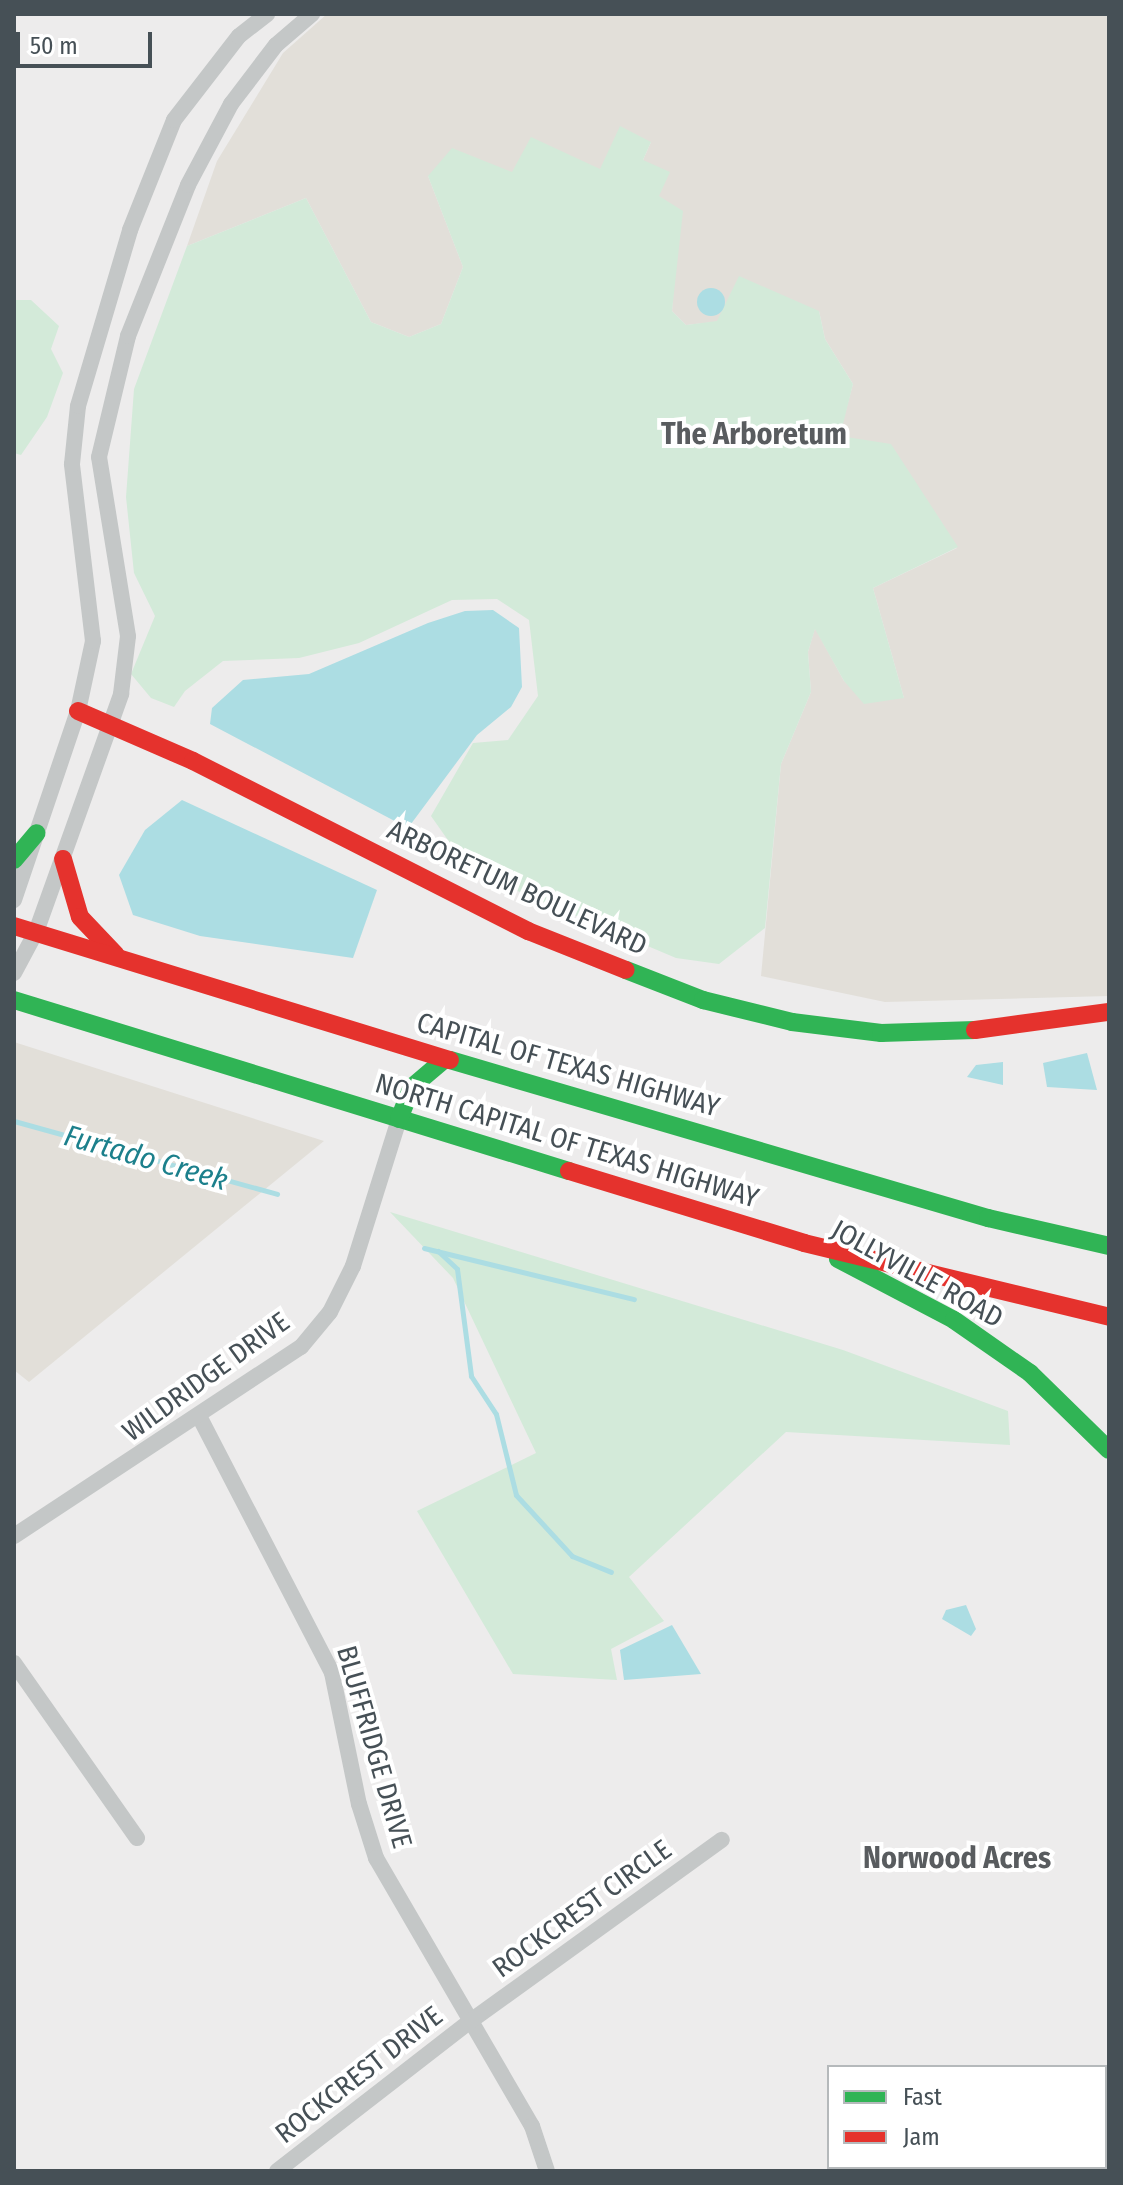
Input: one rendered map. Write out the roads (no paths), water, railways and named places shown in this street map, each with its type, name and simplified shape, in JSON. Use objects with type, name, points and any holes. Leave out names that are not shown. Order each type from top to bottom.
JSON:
[{"type":"main road","name":"ARBORETUM BOULEVARD","points":[[78,711],[114,722],[528,931],[703,1000],[792,1022],[881,1033],[969,1031],[1109,1012]]},
{"type":"main road","points":[[14,860],[37,833]]},
{"type":"main road","points":[[63,859],[71,899],[80,917],[120,958]]},
{"type":"main road","name":"CAPITAL OF TEXAS HIGHWAY","points":[[14,926],[445,1059],[988,1218],[1109,1246]]},
{"type":"main road","name":"NORTH CAPITAL OF TEXAS HIGHWAY","points":[[14,1000],[804,1243],[1109,1317]]},
{"type":"main road","points":[[399,1119],[412,1087],[445,1059]]},
{"type":"main road","name":"JOLLYVILLE ROAD","points":[[804,1243],[954,1320],[1030,1373],[1089,1425],[1109,1450]]},
{"type":"street","points":[[14,900],[78,711],[93,641],[72,464],[78,406],[130,230],[174,120],[239,36],[267,14]]},
{"type":"street","points":[[14,973],[36,932],[114,722],[128,636],[99,457],[108,401],[131,327],[188,185],[231,104],[276,45],[312,14]]},
{"type":"street","name":"WILDRIDGE DRIVE","points":[[14,1536],[200,1418],[301,1347],[330,1312],[353,1266],[399,1119]]},
{"type":"street","name":"BLUFFRIDGE DRIVE","points":[[200,1418],[332,1673],[359,1804],[376,1858],[532,2126],[547,2171]]},
{"type":"street","points":[[14,1663],[137,1838]]},
{"type":"street","name":"ROCKCREST CIRCLE","points":[[472,2020],[722,1840]]},
{"type":"street","name":"ROCKCREST DRIVE","points":[[277,2171],[472,2020]]},
{"type":"water","points":[[711,288],[721,292],[725,302],[721,312],[711,316],[701,312],[697,302],[701,292]]},
{"type":"water","points":[[493,610],[519,628],[522,687],[511,707],[477,735],[408,828],[210,724],[212,708],[243,680],[309,674],[428,623],[465,611]]},
{"type":"water","points":[[182,800],[377,890],[353,958],[200,936],[133,915],[119,875],[145,830]]},
{"type":"water","points":[[1087,1053],[1097,1090],[1047,1087],[1043,1063]]},
{"type":"water","points":[[1003,1062],[1003,1085],[967,1077],[976,1065]]},
{"type":"water","points":[[966,1605],[976,1629],[971,1636],[942,1619],[946,1610]]},
{"type":"water","points":[[672,1625],[701,1674],[624,1680],[620,1650]]},
{"type":"waterway","name":"Furtado Creek","points":[[14,1121],[277,1194]]},
{"type":"waterway","name":"Furtado Creek","points":[[424,1248],[634,1299]]},
{"type":"waterway","points":[[438,1251],[457,1269],[471,1376],[496,1414],[516,1495],[572,1556],[611,1572]]},
{"type":"district","name":"The Arboretum","points":[[754,434]]},
{"type":"district","name":"Norwood Acres","points":[[957,1858]]}]
